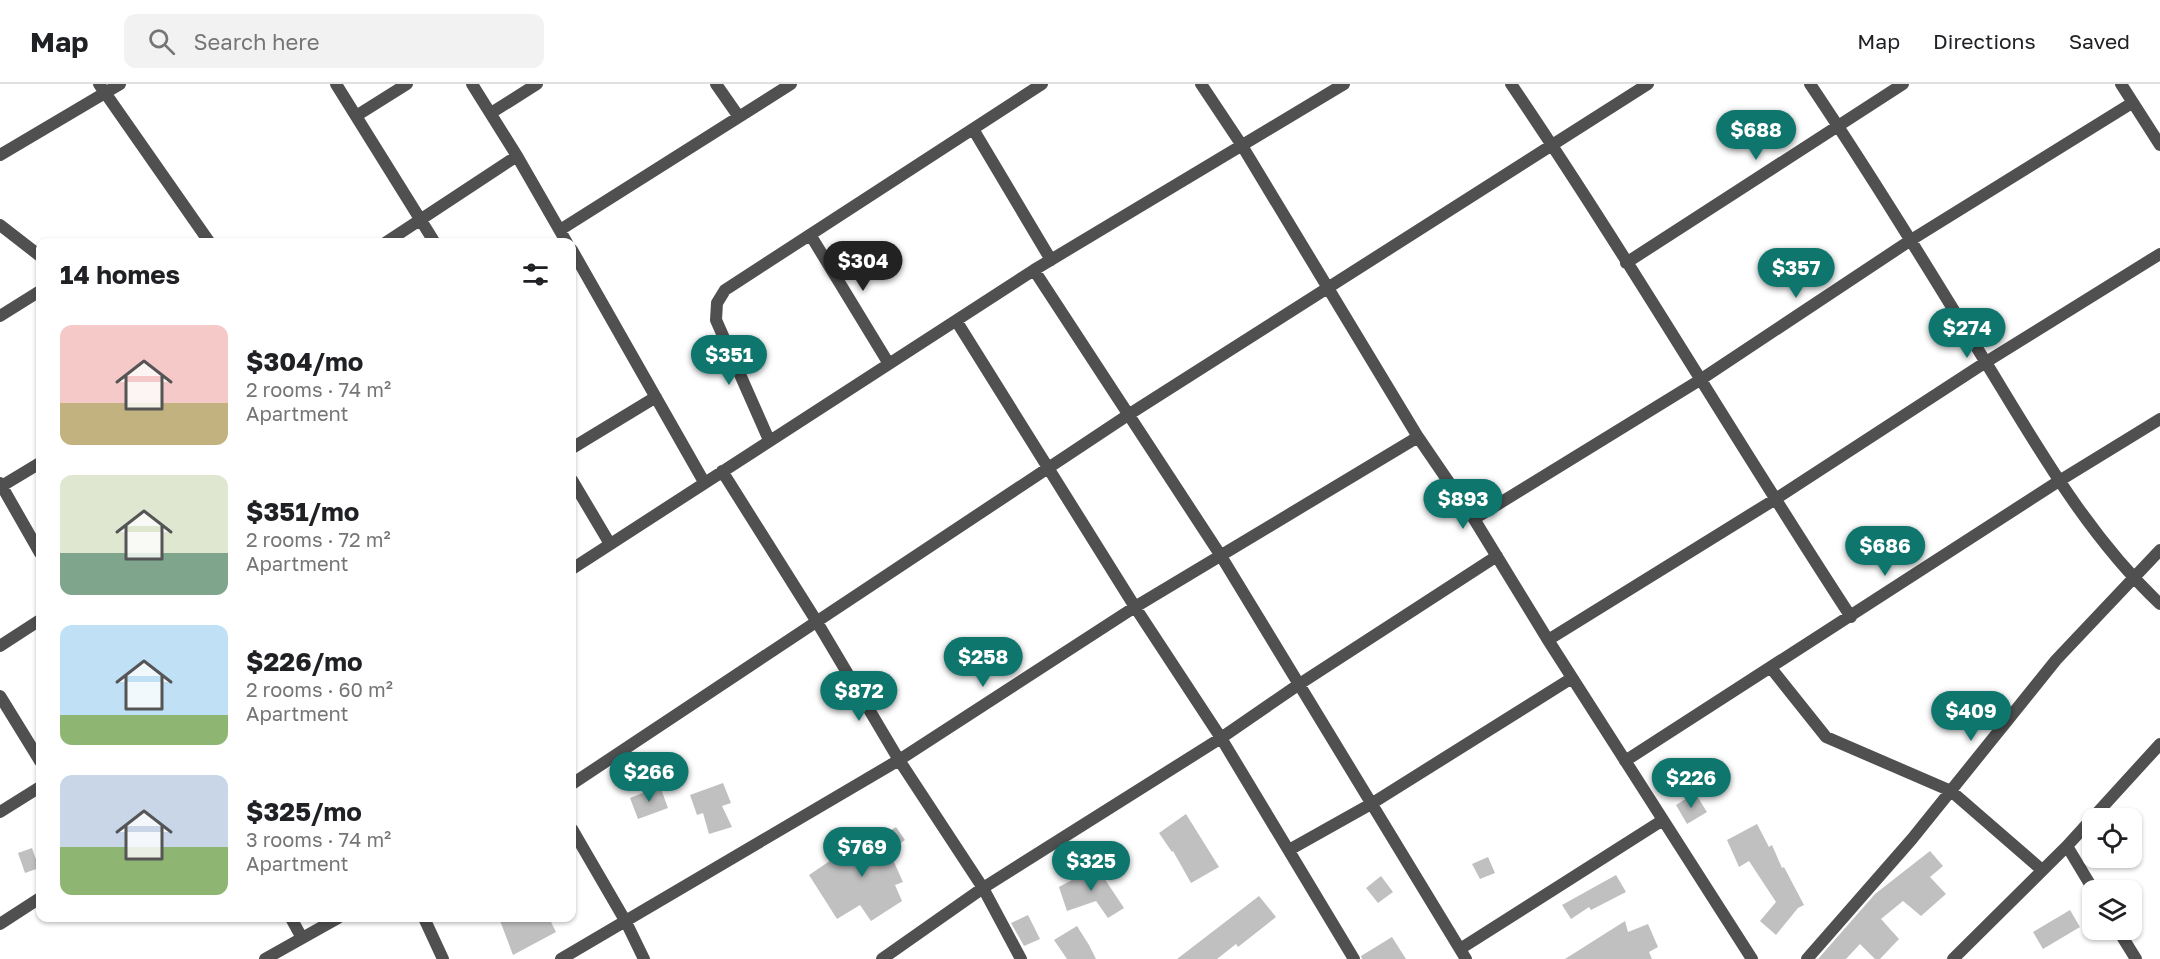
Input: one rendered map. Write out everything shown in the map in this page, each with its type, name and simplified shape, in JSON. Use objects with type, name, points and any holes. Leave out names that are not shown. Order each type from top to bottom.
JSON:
[{"type":"street","points":[[0,155],[102,88],[120,84]]},
{"type":"street","points":[[336,84],[432,238]]},
{"type":"street","points":[[356,116],[408,84]]},
{"type":"street","points":[[472,84],[564,238]]},
{"type":"street","points":[[491,113],[537,84]]},
{"type":"street","points":[[716,84],[739,117]]},
{"type":"street","points":[[560,230],[791,84]]},
{"type":"street","points":[[769,440],[716,320],[717,303],[725,290],[1041,84]]},
{"type":"street","points":[[1201,84],[1241,144],[1418,437],[1474,519],[1746,957]]},
{"type":"street","points":[[576,565],[769,440],[957,322],[1034,270],[1344,84]]},
{"type":"street","points":[[1511,84],[1553,146],[1774,500],[1851,617]]},
{"type":"street","points":[[576,781],[1128,415],[1328,290],[1648,84]]},
{"type":"street","points":[[1810,84],[1911,240],[2059,481],[2133,578],[2160,603]]},
{"type":"street","points":[[1626,263],[1903,84]]},
{"type":"street","points":[[2121,84],[2160,145]]},
{"type":"street","points":[[102,88],[207,238]]},
{"type":"street","points":[[1474,519],[1700,380],[1911,240],[2132,103]]},
{"type":"street","points":[[973,129],[1051,260]]},
{"type":"street","points":[[392,238],[517,156]]},
{"type":"street","points":[[0,225],[36,253]]},
{"type":"street","points":[[811,236],[890,364]]},
{"type":"street","points":[[1548,640],[1774,500],[1986,362],[2160,254]]},
{"type":"street","points":[[576,257],[705,482]]},
{"type":"street","points":[[1034,270],[1221,556],[1463,954],[1663,820]]},
{"type":"street","points":[[0,316],[36,294]]},
{"type":"street","points":[[957,322],[1048,470],[1221,738],[1354,959]]},
{"type":"street","points":[[576,446],[656,397]]},
{"type":"street","points":[[1625,761],[2059,481],[2160,419]]},
{"type":"street","points":[[561,959],[899,760],[1135,607],[1418,437]]},
{"type":"street","points":[[36,465],[0,485],[36,546]]},
{"type":"street","points":[[722,471],[817,622],[899,760],[983,888],[1021,959]]},
{"type":"street","points":[[576,487],[610,544]]},
{"type":"street","points":[[1807,959],[1912,839],[2056,660],[2160,550]]},
{"type":"street","points":[[882,959],[983,888],[1221,738],[1298,685],[1497,556]]},
{"type":"street","points":[[0,646],[36,623]]},
{"type":"street","points":[[1771,668],[1826,737],[1951,791],[2042,870]]},
{"type":"street","points":[[1289,850],[1371,804],[1572,678]]},
{"type":"street","points":[[0,696],[36,754]]},
{"type":"street","points":[[1953,959],[2067,846],[2160,744]]},
{"type":"street","points":[[0,812],[36,790]]},
{"type":"street","points":[[576,836],[626,922],[644,959]]},
{"type":"street","points":[[2067,846],[2087,880]]},
{"type":"street","points":[[0,924],[36,901]]},
{"type":"street","points":[[293,922],[302,938]]},
{"type":"street","points":[[265,959],[331,922]]},
{"type":"street","points":[[426,922],[443,959]]},
{"type":"street","points":[[2124,940],[2136,959]]},
{"type":"building","points":[[723,783],[731,803],[722,806],[732,827],[709,834],[703,813],[697,815],[690,795]]},
{"type":"building","points":[[660,786],[668,808],[638,819],[630,798]]},
{"type":"building","points":[[1695,793],[1707,812],[1687,824],[1676,805]]},
{"type":"building","points":[[1186,814],[1219,867],[1191,883],[1173,851],[1159,833]]},
{"type":"building","points":[[1757,824],[1769,847],[1772,845],[1782,868],[1784,867],[1804,905],[1798,908],[1776,935],[1760,921],[1776,902],[1749,861],[1739,867],[1727,840]]},
{"type":"building","points":[[896,827],[905,840],[889,851],[903,882],[895,885],[902,901],[871,921],[860,905],[837,919],[809,875],[855,844],[859,851]]},
{"type":"building","points":[[32,848],[36,869],[25,873],[18,853]]},
{"type":"building","points":[[1930,851],[1943,866],[1930,877],[1946,894],[1921,916],[1903,901],[1881,919],[1899,939],[1880,959],[1875,959],[1860,944],[1846,959],[1818,959],[1875,894]]},
{"type":"building","points":[[1488,857],[1495,873],[1480,879],[1472,864]]},
{"type":"building","points":[[1103,863],[1110,875],[1104,878],[1124,908],[1108,918],[1096,901],[1067,911],[1059,887]]},
{"type":"building","points":[[1616,875],[1626,892],[1591,910],[1589,907],[1571,919],[1562,905]]},
{"type":"building","points":[[1381,876],[1393,892],[1378,903],[1366,888]]},
{"type":"building","points":[[1259,896],[1276,917],[1238,947],[1236,944],[1217,959],[1177,959]]},
{"type":"building","points":[[2070,910],[2080,927],[2043,949],[2033,932]]},
{"type":"building","points":[[1028,915],[1040,939],[1024,946],[1011,923]]},
{"type":"building","points":[[1625,921],[1628,932],[1648,924],[1658,947],[1649,952],[1652,959],[1565,959]]},
{"type":"building","points":[[501,922],[551,922],[556,932],[513,955]]},
{"type":"building","points":[[1077,926],[1096,959],[1067,959],[1054,940]]},
{"type":"building","points":[[1392,937],[1406,959],[1362,959],[1361,956]]}]
